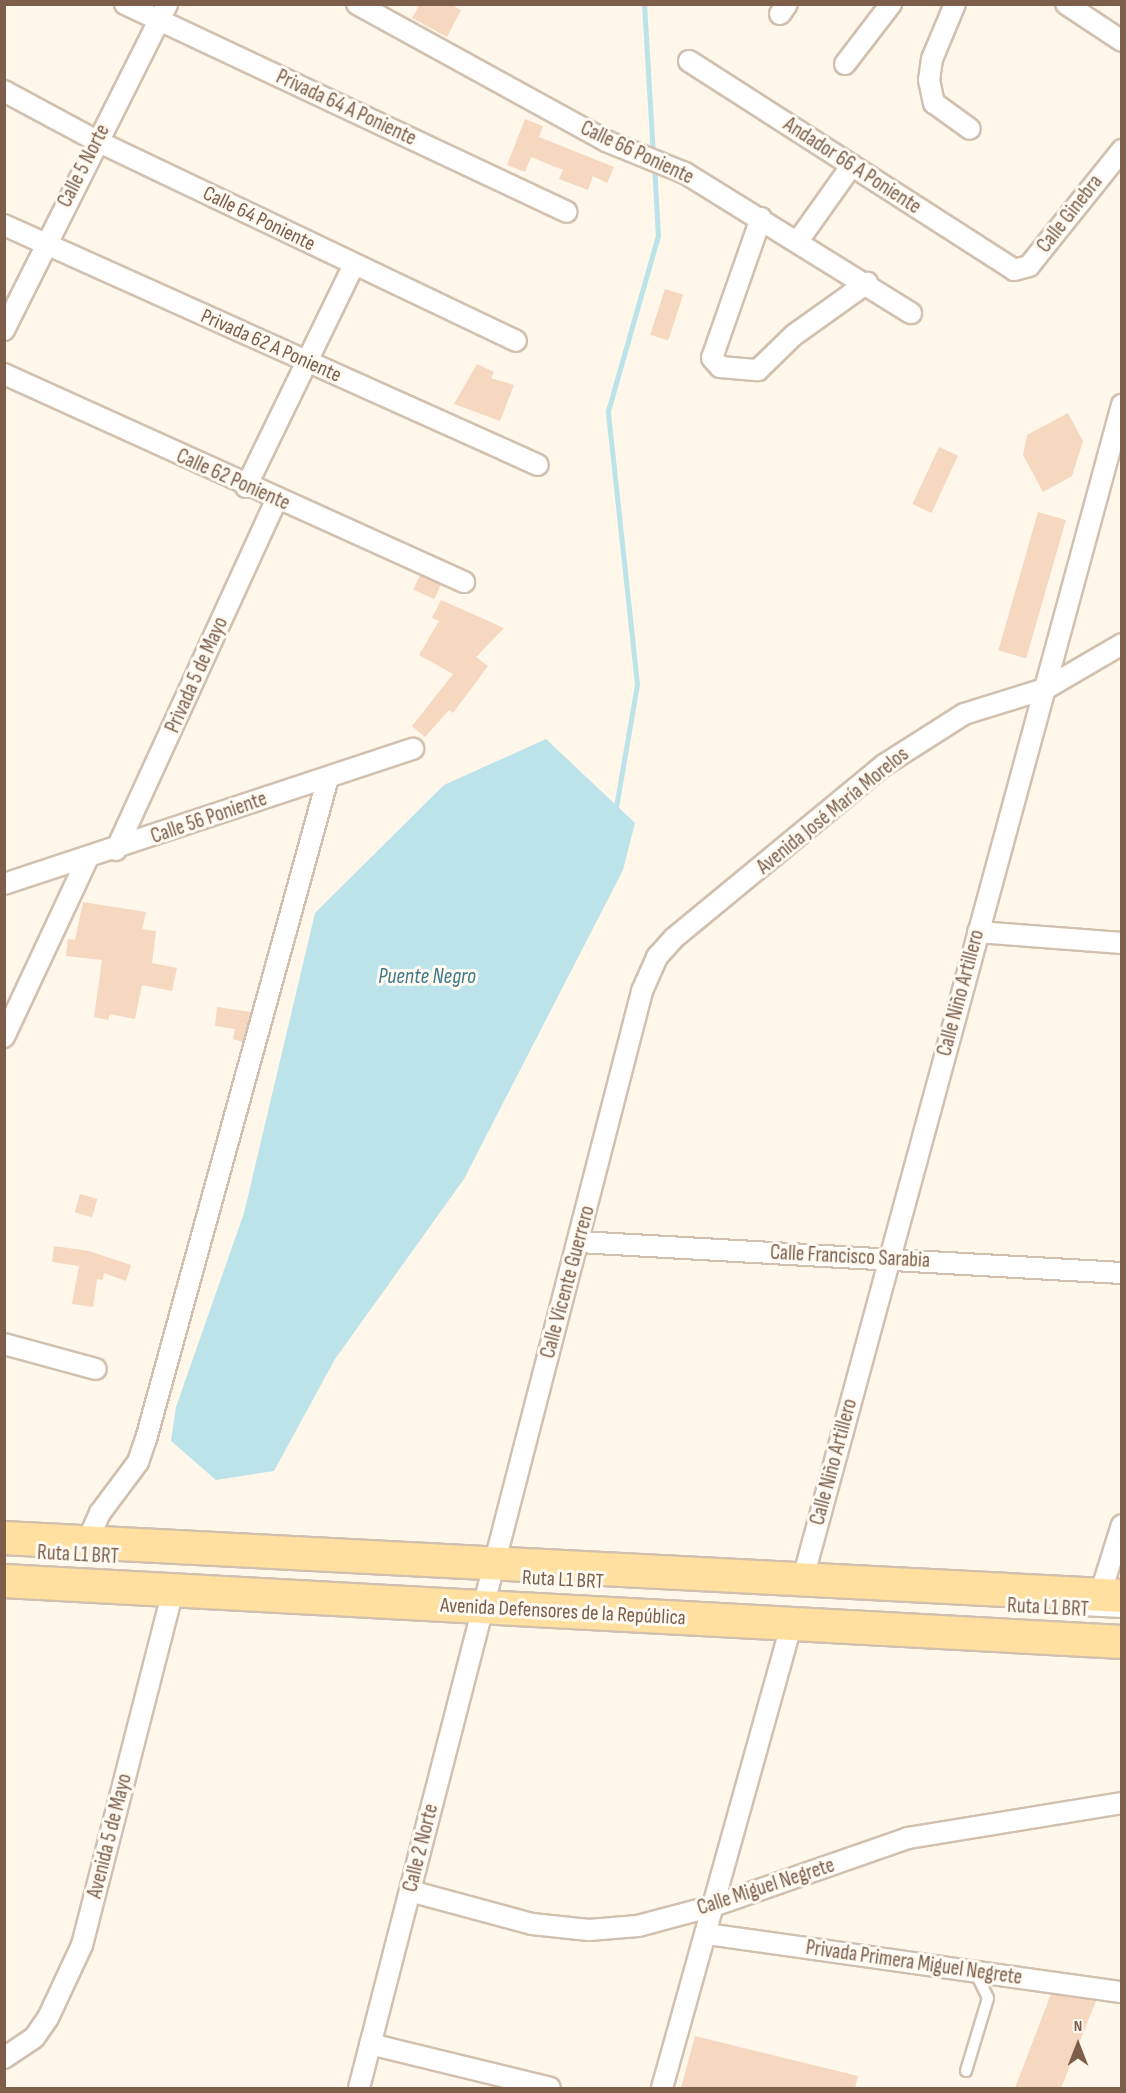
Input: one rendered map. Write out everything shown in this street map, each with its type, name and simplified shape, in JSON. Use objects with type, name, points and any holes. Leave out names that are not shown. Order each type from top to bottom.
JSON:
[{"type":"main road","name":"Avenida Defensores de la República","points":[[4,1538],[87,1542],[791,1625],[1122,1642]]},
{"type":"main road","name":"Avenida Defensores de la República","points":[[4,1581],[173,1590],[486,1588],[804,1590],[1104,1603]]},
{"type":"street","name":"Privada 64 A Poniente","points":[[125,4],[163,12],[567,212]]},
{"type":"street","name":"Calle 66 Poniente","points":[[357,4],[606,141],[685,173],[867,283],[911,313]]},
{"type":"street","points":[[845,64],[891,4]]},
{"type":"street","points":[[955,4],[932,58],[929,80],[934,103],[970,129]]},
{"type":"street","points":[[1066,4],[1122,40]]},
{"type":"street","name":"Calle 5 Norte","points":[[4,330],[163,12]]},
{"type":"street","name":"Andador 66 A Poniente","points":[[689,61],[1014,270]]},
{"type":"street","name":"Calle 64 Poniente","points":[[4,91],[97,141],[516,341]]},
{"type":"street","name":"Calle Ginebra","points":[[1014,270],[1029,266],[1122,150]]},
{"type":"street","points":[[798,241],[852,165]]},
{"type":"street","points":[[761,218],[712,358],[720,367],[758,370],[794,335],[867,283]]},
{"type":"street","name":"Privada 62 A Poniente","points":[[4,225],[538,465]]},
{"type":"street","points":[[246,486],[354,265]]},
{"type":"street","name":"Calle 62 Poniente","points":[[4,374],[276,500],[464,582]]},
{"type":"street","name":"Calle Niño Artillero","points":[[804,1590],[888,1258],[1122,405]]},
{"type":"street","name":"Privada 5 de Mayo","points":[[116,850],[276,500]]},
{"type":"street","name":"Avenida José María Morelos","points":[[657,957],[674,938],[884,765],[964,714],[1045,689],[1122,644]]},
{"type":"street","name":"Calle 56 Poniente","points":[[4,884],[87,860],[413,749]]},
{"type":"street","points":[[87,1542],[100,1513],[138,1462],[146,1439],[328,778]]},
{"type":"street","points":[[4,1038],[87,860]]},
{"type":"street","points":[[978,932],[1122,943]]},
{"type":"street","name":"Calle Vicente Guerrero","points":[[486,1588],[579,1242],[642,991],[657,957]]},
{"type":"street","name":"Calle Francisco Sarabia","points":[[579,1242],[1122,1273]]},
{"type":"street","points":[[4,1344],[96,1369]]},
{"type":"street","points":[[1104,1603],[1122,1525]]},
{"type":"street","name":"Calle 2 Norte","points":[[359,2088],[486,1588]]},
{"type":"street","name":"Avenida 5 de Mayo","points":[[4,2058],[34,2038],[48,2018],[82,1945],[173,1590]]},
{"type":"street","points":[[662,2088],[707,1934],[791,1625]]},
{"type":"street","name":"Calle Miguel Negrete","points":[[410,1891],[532,1924],[589,1930],[638,1926],[713,1906],[908,1838],[1122,1803]]},
{"type":"street","name":"Privada Primera Miguel Negrete","points":[[707,1934],[1122,1992]]},
{"type":"street","points":[[370,2044],[550,2088]]},
{"type":"lane","name":"Ruta L1 BRT","points":[[4,1551],[486,1588],[632,1584]]},
{"type":"lane","name":"Ruta L1 BRT","points":[[4,1570],[402,1589]]},
{"type":"lane","points":[[966,2071],[988,1998],[975,1971]]},
{"type":"water","name":"Puente Negro","points":[[546,739],[635,823],[623,870],[464,1179],[335,1359],[274,1471],[216,1480],[171,1441],[176,1407],[244,1213],[315,913],[444,785]]},
{"type":"building","points":[[420,4],[450,4],[461,10],[447,37],[412,18]]},
{"type":"building","points":[[525,119],[543,126],[539,137],[614,167],[607,183],[593,176],[588,190],[559,179],[563,170],[531,157],[525,172],[507,165]]},
{"type":"building","points":[[665,289],[683,295],[668,341],[650,335]]},
{"type":"building","points":[[477,364],[494,372],[491,378],[514,385],[500,421],[454,404]]},
{"type":"building","points":[[1068,413],[1083,441],[1072,476],[1043,492],[1023,455],[1027,435]]},
{"type":"building","points":[[939,447],[958,456],[931,513],[912,504]]},
{"type":"building","points":[[1038,512],[1066,520],[1026,658],[998,650]]},
{"type":"building","points":[[420,575],[441,585],[434,599],[413,590]]},
{"type":"building","points":[[441,600],[504,628],[476,657],[488,666],[453,713],[449,710],[425,737],[412,726],[453,674],[419,655],[439,621],[432,618]]},
{"type":"building","points":[[83,902],[146,912],[142,929],[156,931],[152,963],[177,968],[172,991],[142,985],[135,1019],[110,1014],[108,1020],[94,1017],[102,960],[66,956],[68,939],[75,940]]},
{"type":"building","points":[[217,1007],[251,1012],[243,1042],[233,1039],[235,1029],[215,1026]]},
{"type":"building","points":[[80,1194],[97,1199],[92,1217],[75,1212]]},
{"type":"building","points":[[54,1246],[89,1251],[131,1265],[126,1281],[104,1273],[103,1280],[97,1279],[93,1307],[72,1304],[79,1266],[52,1262]]},
{"type":"building","points":[[1051,1994],[1096,2001],[1061,2088],[1015,2088]]},
{"type":"building","points":[[695,2036],[858,2076],[855,2088],[681,2088]]},
{"type":"waterway","points":[[644,4],[653,156]]},
{"type":"waterway","points":[[615,813],[637,684],[608,411],[658,236],[654,165]]}]
